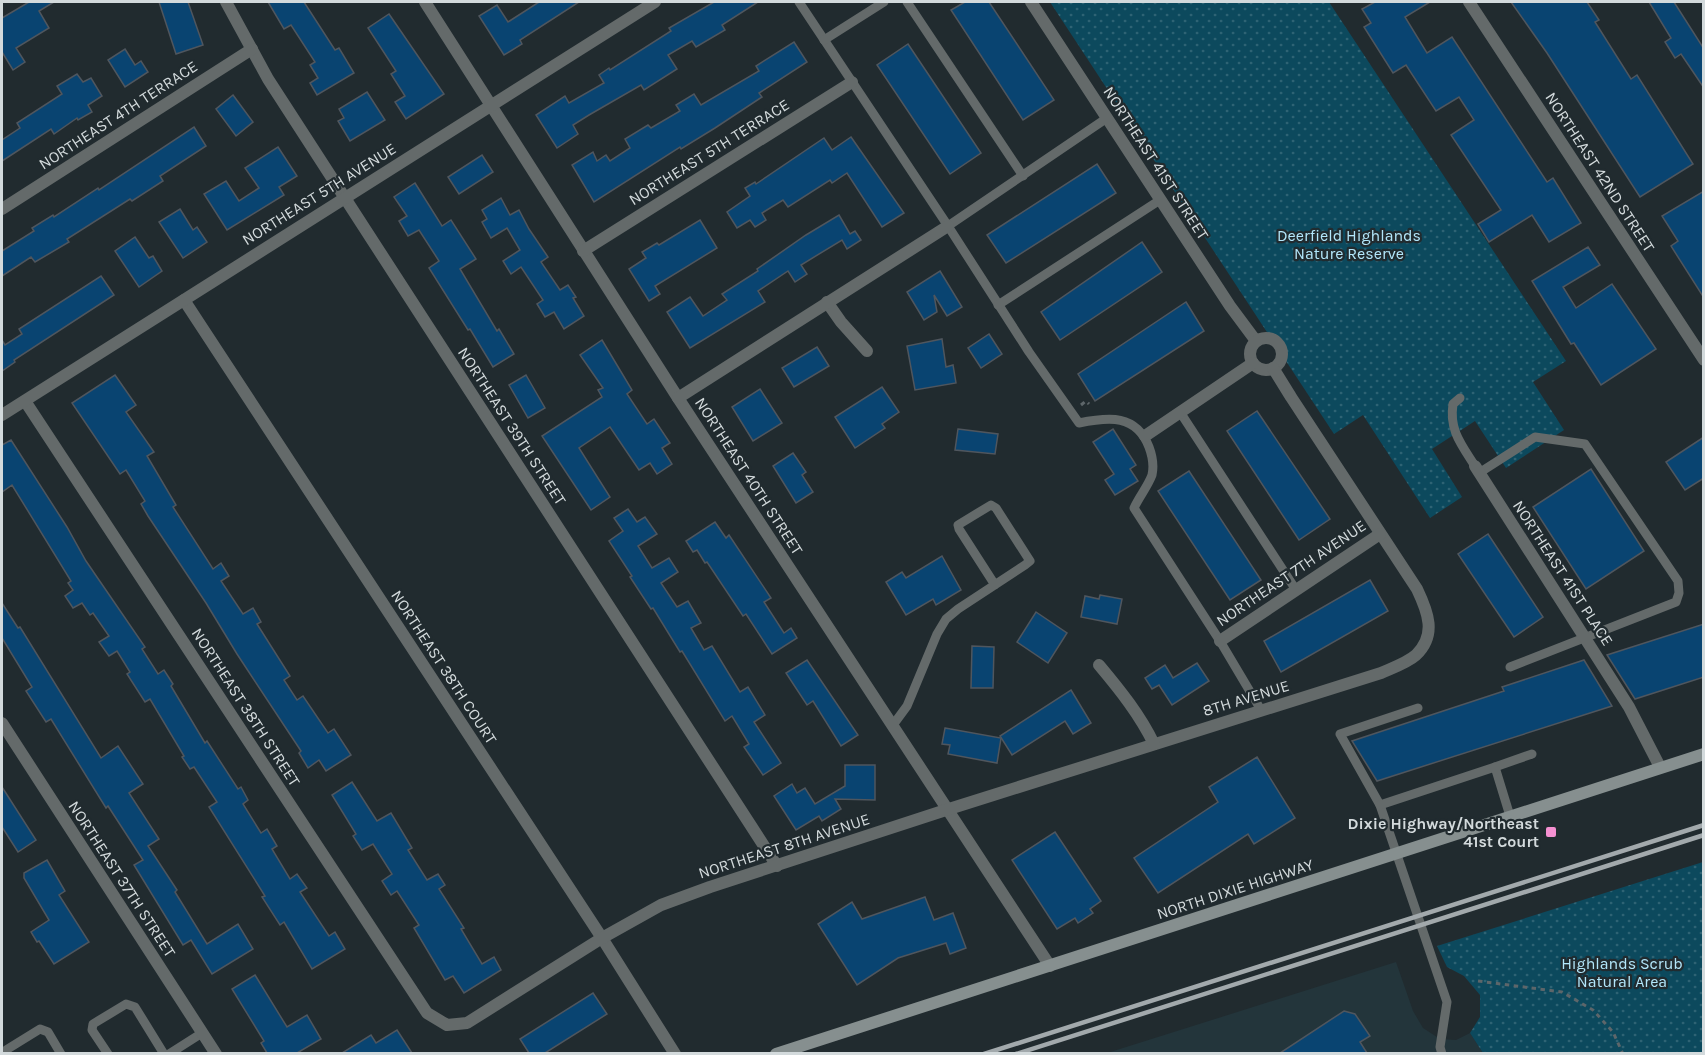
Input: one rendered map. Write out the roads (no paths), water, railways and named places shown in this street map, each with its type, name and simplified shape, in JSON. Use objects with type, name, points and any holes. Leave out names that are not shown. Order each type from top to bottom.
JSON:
[{"type":"main road","name":"NORTH DIXIE HIGHWAY","points":[[776,1053],[1704,754]]},
{"type":"street","name":"NORTHEAST 39TH STREET","points":[[226,2],[267,79],[777,866]]},
{"type":"street","name":"NORTHEAST 40TH STREET","points":[[425,2],[678,398],[1050,966]]},
{"type":"street","name":"NORTHEAST 5TH AVENUE","points":[[2,415],[655,2]]},
{"type":"street","name":"NORTHEAST 41ST STREET","points":[[1031,2],[1230,306],[1256,341]]},
{"type":"street","name":"NORTHEAST 42ND STREET","points":[[1469,2],[1704,360]]},
{"type":"street","name":"NORTHEAST 4TH TERRACE","points":[[2,209],[252,49]]},
{"type":"street","name":"NORTHEAST 5TH TERRACE","points":[[583,251],[852,82]]},
{"type":"street","points":[[678,398],[948,226]]},
{"type":"street","name":"NORTHEAST 38TH COURT","points":[[184,300],[675,1053]]},
{"type":"street","points":[[827,302],[841,322],[867,351]]},
{"type":"street","points":[[1268,338],[1279,345],[1281,358],[1273,368],[1263,369],[1253,363],[1250,352],[1256,341],[1268,338]]},
{"type":"street","points":[[1145,436],[1253,363]]},
{"type":"street","points":[[1273,368],[1380,534]]},
{"type":"street","name":"NORTHEAST 38TH STREET","points":[[25,400],[427,1013],[447,1025]]},
{"type":"street","name":"NORTHEAST 41ST PLACE","points":[[1477,470],[1629,706],[1660,767]]},
{"type":"street","name":"NORTHEAST 7TH AVENUE","points":[[1220,641],[1380,534]]},
{"type":"street","name":"8TH AVENUE","points":[[1154,744],[1381,673],[1415,656],[1429,637],[1428,611],[1380,534]]},
{"type":"street","points":[[1099,665],[1121,691],[1147,729],[1154,744]]},
{"type":"street","name":"NORTHEAST 37TH STREET","points":[[2,723],[216,1053]]},
{"type":"street","name":"NORTHEAST 8TH AVENUE","points":[[447,1025],[467,1023],[602,938],[661,905],[949,809],[1154,744]]},
{"type":"lane","points":[[799,2],[998,305],[1079,423],[1101,419],[1127,421],[1145,436],[1152,455],[1152,474],[1134,508],[1262,710]]},
{"type":"lane","points":[[824,40],[884,2]]},
{"type":"lane","points":[[907,2],[1023,176]]},
{"type":"lane","points":[[948,226],[1107,118]]},
{"type":"lane","points":[[998,305],[1160,200]]},
{"type":"lane","name":"NORTHEAST 41ST PLACE","points":[[1460,399],[1452,404],[1451,418],[1463,448],[1477,470]]},
{"type":"lane","points":[[1180,412],[1296,590]]},
{"type":"lane","points":[[1477,470],[1535,437],[1585,444],[1678,581],[1679,593],[1676,602],[1510,667]]},
{"type":"lane","points":[[893,725],[907,706],[937,634],[946,619],[1030,561],[996,508],[991,505],[958,525],[958,529],[995,585]]},
{"type":"lane","points":[[1418,708],[1340,734],[1380,805],[1447,1002],[1440,1047],[1442,1053]]},
{"type":"lane","points":[[1380,805],[1532,754]]},
{"type":"lane","points":[[1495,767],[1510,816]]},
{"type":"lane","points":[[108,1053],[92,1030],[93,1024],[126,1004],[135,1007],[164,1053]]},
{"type":"lane","points":[[5,1053],[6,1050],[40,1029],[48,1032],[61,1053]]},
{"type":"lane","points":[[169,1053],[202,1033]]},
{"type":"railway","points":[[984,1054],[1704,825]]},
{"type":"railway","points":[[1016,1054],[1704,835]]},
{"type":"place","name":"Dixie Highway/Northeast 41st Court","points":[[1551,832]]},
{"type":"park label","name":"Deerfield Highlands Nature Reserve","points":[[1349,244]]},
{"type":"park label","name":"Highlands Scrub Natural Area","points":[[1622,972]]}]
